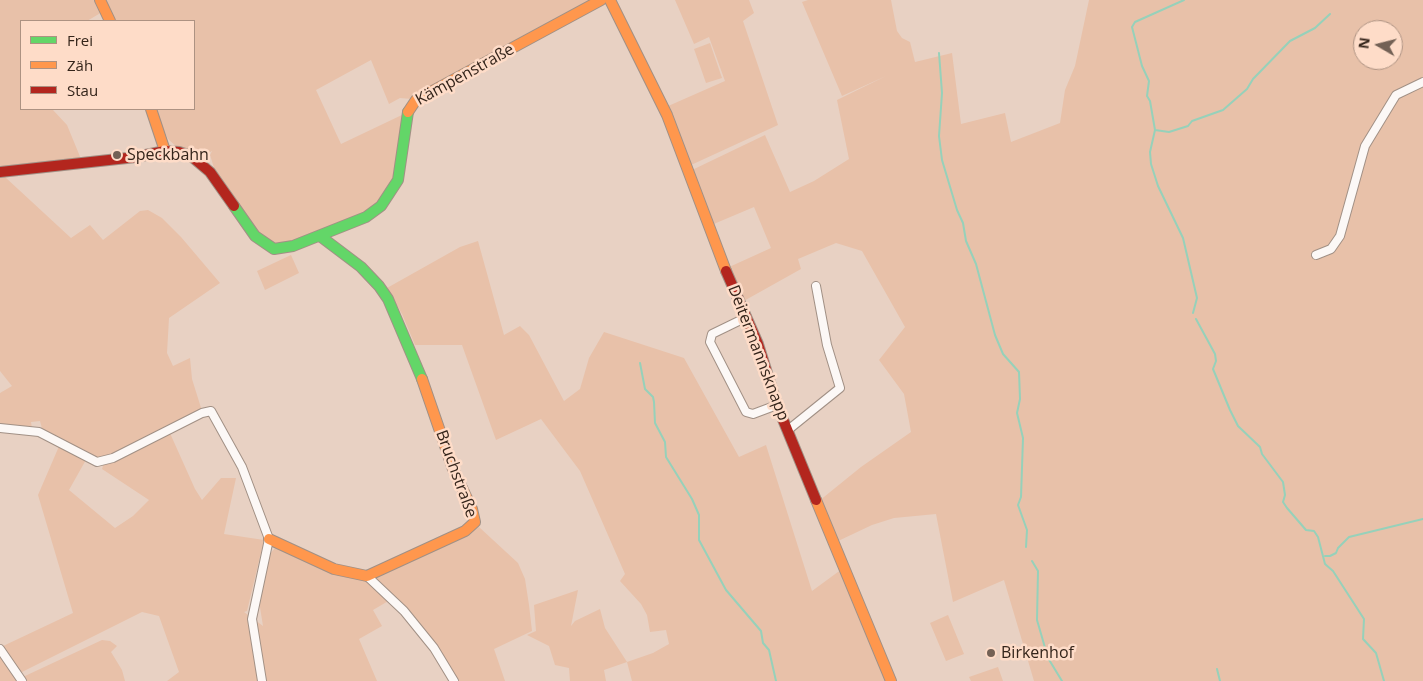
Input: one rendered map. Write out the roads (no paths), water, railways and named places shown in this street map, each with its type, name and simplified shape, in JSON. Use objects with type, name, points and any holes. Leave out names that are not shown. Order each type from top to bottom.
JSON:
[{"type":"street","points":[[100,0],[110,20]]},
{"type":"street","name":"Kämpenstraße","points":[[0,172],[136,157],[166,151],[179,152],[201,163],[256,236],[274,249],[286,248],[320,236],[372,213],[386,200],[395,186],[401,170],[408,111],[416,100],[601,0]]},
{"type":"street","name":"Deitermannsknapp","points":[[610,0],[667,115],[714,243],[758,344],[777,404],[891,681]]},
{"type":"street","points":[[1316,255],[1331,249],[1340,236],[1365,146],[1396,95],[1423,82]]},
{"type":"street","points":[[150,110],[166,151]]},
{"type":"street","name":"Bruchstraße","points":[[320,236],[365,271],[388,299],[414,356],[453,469],[476,518],[472,527],[465,531],[367,576]]},
{"type":"street","points":[[788,430],[840,388],[827,345],[816,286]]},
{"type":"street","points":[[747,318],[712,334],[710,342],[748,414],[753,414],[777,404]]},
{"type":"street","points":[[0,428],[39,432],[96,462],[113,458],[202,413],[211,411],[242,467],[269,540],[252,619],[262,681]]},
{"type":"street","points":[[269,540],[334,569],[367,576],[404,611],[439,656],[454,681]]},
{"type":"street","points":[[0,649],[22,681]]},
{"type":"waterway","points":[[1184,0],[1135,22],[1132,27],[1142,66],[1149,81],[1147,96],[1150,101],[1155,130],[1150,152],[1151,164],[1158,186],[1183,238],[1197,298],[1193,313]]},
{"type":"waterway","points":[[1155,130],[1169,132],[1188,126],[1192,121],[1223,110],[1247,89],[1253,79],[1290,41],[1315,28],[1330,14]]},
{"type":"waterway","points":[[939,53],[942,93],[939,136],[942,160],[957,210],[963,223],[966,241],[976,264],[995,335],[1003,354],[1019,372],[1020,399],[1017,413],[1023,438],[1021,497],[1018,505],[1027,530],[1026,547]]},
{"type":"waterway","points":[[1196,319],[1215,354],[1216,361],[1213,369],[1238,426],[1260,447],[1262,454],[1283,482],[1285,495],[1283,502],[1287,508],[1306,530],[1314,531],[1318,537],[1325,564],[1333,571],[1364,619],[1363,639],[1376,653],[1384,681]]},
{"type":"waterway","points":[[640,363],[645,389],[653,397],[655,423],[665,442],[666,457],[692,499],[699,515],[699,540],[726,590],[761,631],[763,643],[769,650],[776,681]]},
{"type":"waterway","points":[[1325,556],[1336,553],[1338,548],[1349,537],[1423,519]]},
{"type":"waterway","points":[[1032,561],[1038,571],[1037,620],[1048,658],[1062,681]]},
{"type":"waterway","points":[[1217,669],[1220,681]]},
{"type":"place","name":"Speckbahn","points":[[117,155]]},
{"type":"place","name":"Birkenhof","points":[[991,653]]}]
